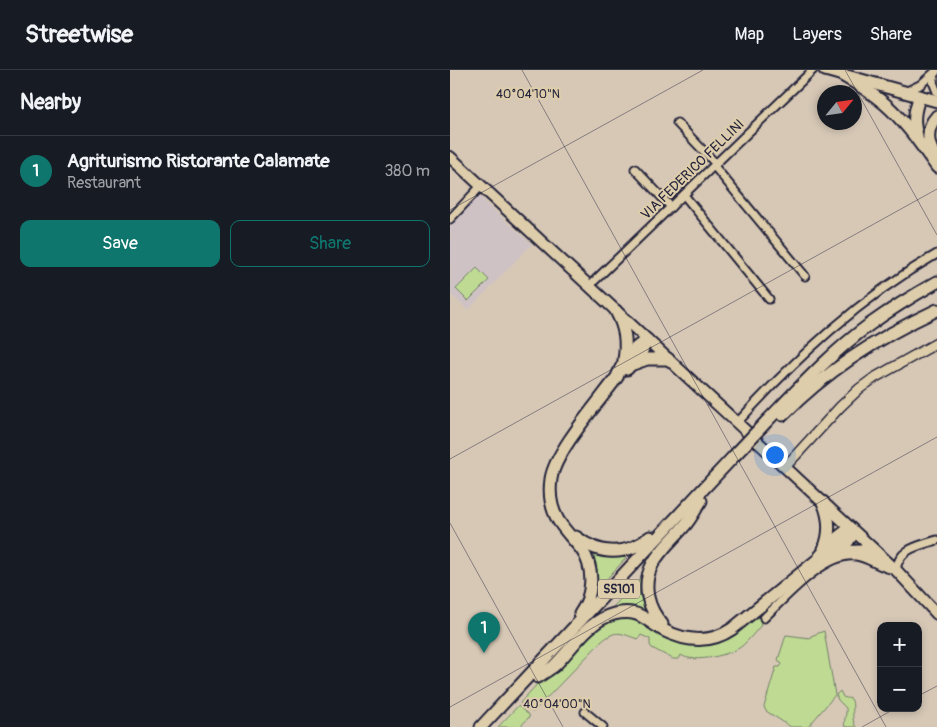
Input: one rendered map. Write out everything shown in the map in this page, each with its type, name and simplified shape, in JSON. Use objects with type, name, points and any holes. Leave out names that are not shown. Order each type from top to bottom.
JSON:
[{"type":"main road","points":[[826,70],[937,101]]},
{"type":"main road","points":[[840,74],[871,93],[886,105],[905,124],[937,167]]},
{"type":"main road","points":[[919,143],[914,125],[914,115],[920,96]]},
{"type":"main road","points":[[937,116],[930,128],[929,138],[930,145],[937,158]]},
{"type":"main road","points":[[450,158],[896,570],[937,614]]},
{"type":"main road","name":"SS101","points":[[769,425],[797,389],[841,348],[890,310],[937,282]]},
{"type":"main road","name":"SS101","points":[[481,727],[687,504],[769,425],[808,392],[859,354],[913,321],[937,310]]},
{"type":"main road","points":[[616,311],[622,322],[626,339],[626,365]]},
{"type":"main road","points":[[567,634],[570,625],[581,612],[587,600],[591,576],[583,551],[559,521],[552,507],[551,479],[555,465],[564,449],[626,365],[641,353],[647,340]]},
{"type":"main road","points":[[626,365],[647,359],[668,359]]},
{"type":"main road","name":"SS101","points":[[491,727],[701,501],[736,458]]},
{"type":"main road","points":[[674,634],[657,619],[652,608],[647,591],[648,573],[658,554],[687,523],[701,501]]},
{"type":"main road","points":[[818,559],[828,540],[828,515],[823,502]]},
{"type":"main road","points":[[565,529],[592,548],[608,552],[620,552],[645,542],[668,518],[687,504]]},
{"type":"main road","points":[[818,559],[834,552],[849,542],[851,529]]},
{"type":"main road","points":[[538,677],[553,667],[594,624],[606,617],[621,613],[638,614],[648,618],[662,629],[685,639],[702,640],[726,633],[818,559],[839,536],[851,529]]},
{"type":"main road","points":[[834,552],[861,552],[881,557]]},
{"type":"street","name":"VIA FEDERICO FELLINI","points":[[589,286],[813,70]]},
{"type":"street","points":[[920,96],[929,78],[936,70]]},
{"type":"street","points":[[936,70],[933,82],[937,92]]},
{"type":"street","points":[[905,92],[929,78]]},
{"type":"street","points":[[677,123],[715,165],[805,276]]},
{"type":"street","points":[[635,169],[671,207]]},
{"type":"street","points":[[450,219],[481,186]]},
{"type":"street","points":[[684,195],[769,299]]},
{"type":"street","points":[[737,423],[800,356],[853,310],[937,254]]},
{"type":"street","points":[[785,467],[858,390],[874,378],[937,343]]},
{"type":"street","points":[[764,618],[821,567],[837,558],[846,556],[859,557],[887,570],[896,570],[896,564],[904,552],[912,547],[937,540]]},
{"type":"street","points":[[584,712],[603,727]]},
{"type":"shaded area","points":[[478,194],[485,203],[532,244],[468,310],[450,294],[450,223]]},
{"type":"green space","points":[[477,268],[489,280],[468,301],[456,289]]},
{"type":"green space","points":[[594,555],[610,558],[628,556],[597,589],[597,569]]},
{"type":"green space","points":[[640,578],[640,593],[644,609],[631,606],[613,607]]},
{"type":"green space","points":[[759,615],[761,625],[750,639],[737,649],[712,657],[694,659],[681,655],[679,659],[673,659],[652,648],[650,639],[641,635],[638,639],[619,633],[611,635],[601,642],[533,712],[520,703],[594,628],[608,619],[634,616],[681,644],[700,646],[724,641]]},
{"type":"green space","points":[[824,631],[835,695],[808,727],[791,727],[766,711],[764,707],[776,667],[780,667],[782,664],[778,660],[786,635],[810,638]]},
{"type":"green space","points":[[840,691],[843,697],[852,701],[853,720],[856,727],[845,727],[846,708],[836,695]]},
{"type":"green space","points":[[518,706],[530,716],[520,727],[498,727]]},
{"type":"place","name":"Agriturismo Ristorante Calamate","points":[[484,653]]}]
